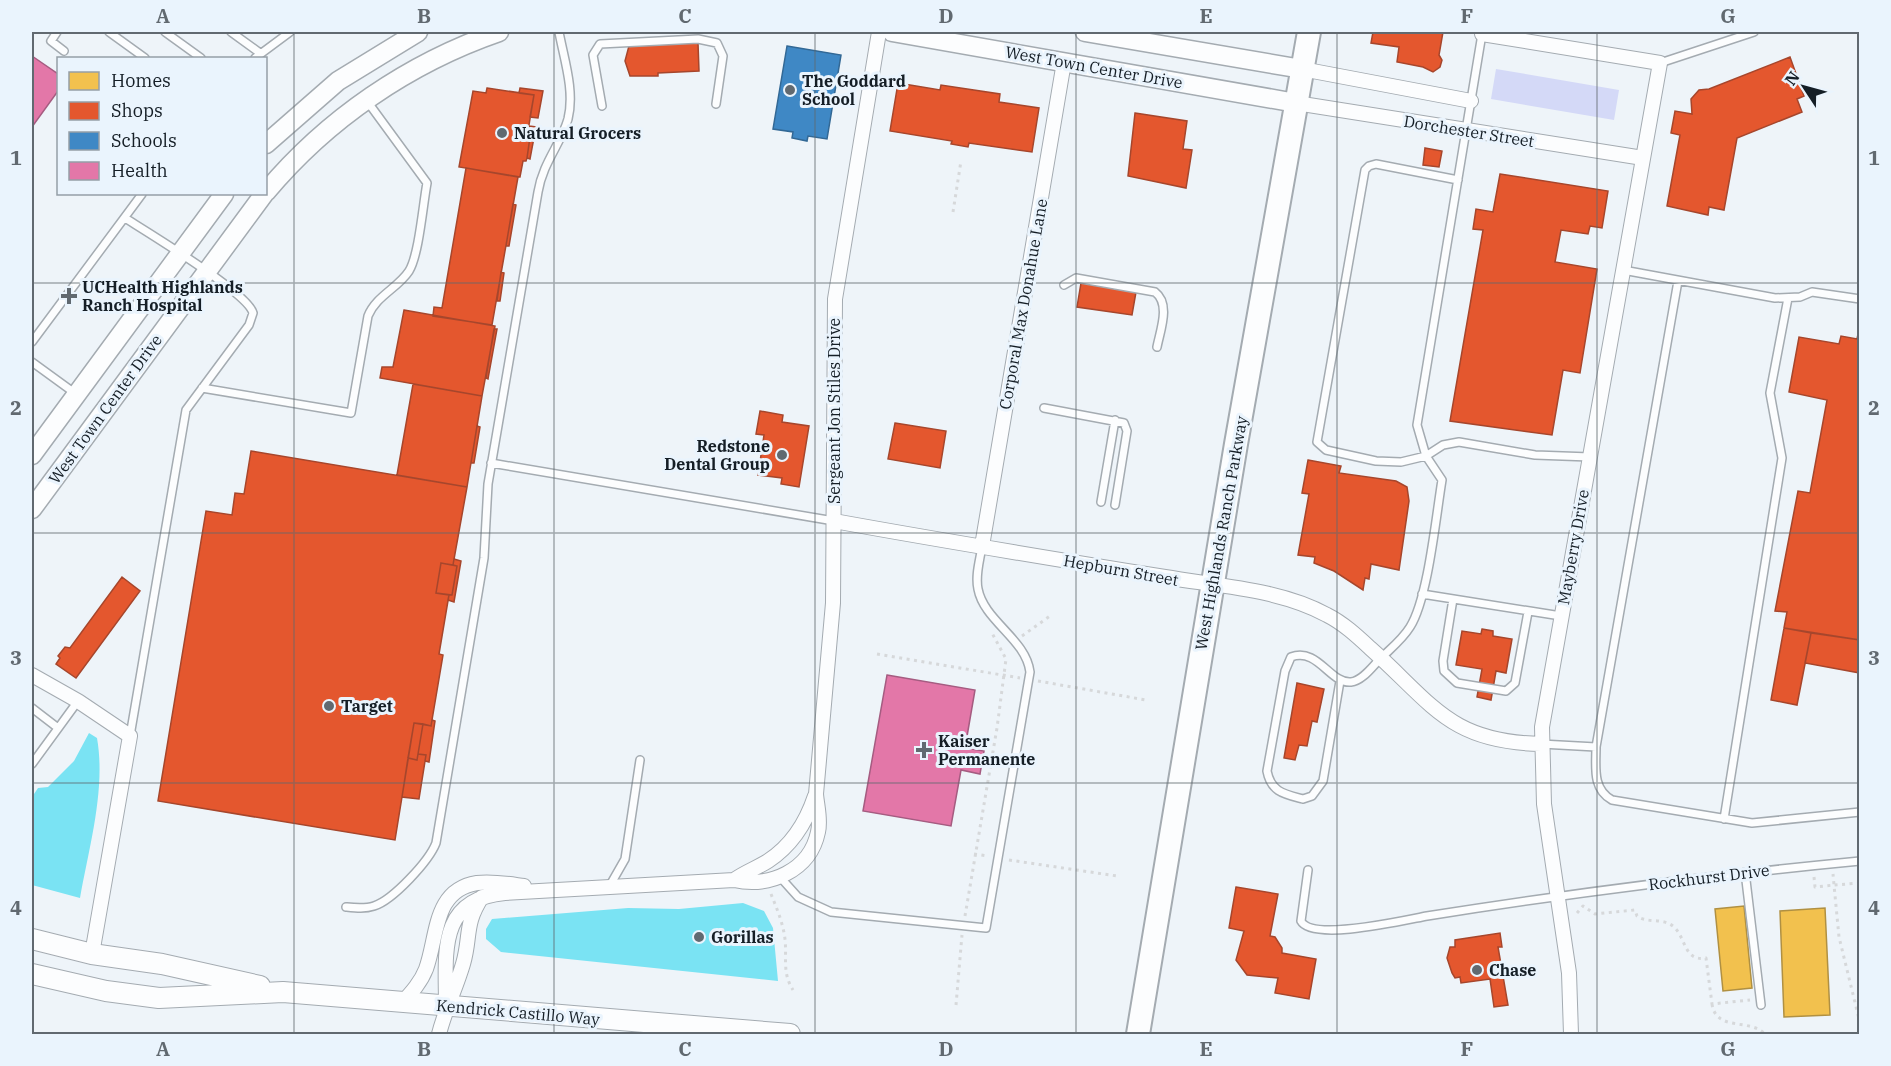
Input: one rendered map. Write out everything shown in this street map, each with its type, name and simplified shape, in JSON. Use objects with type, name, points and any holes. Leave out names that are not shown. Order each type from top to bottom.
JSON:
[{"type":"main road","name":"West Highlands Ranch Parkway","points":[[1138,1035],[1212,585],[1309,32]]},
{"type":"main road","name":"Kendrick Castillo Way","points":[[32,939],[92,954],[162,964],[283,992],[790,1035]]},
{"type":"main road","name":"Kendrick Castillo Way","points":[[32,974],[106,991],[159,998],[283,992]]},
{"type":"street","points":[[267,143],[338,81],[418,32]]},
{"type":"street","name":"West Town Center Drive","points":[[267,191],[318,139],[366,100],[423,65],[499,32]]},
{"type":"street","name":"Sergeant Jon Stiles Drive","points":[[439,1035],[446,1006],[446,958],[452,924],[467,904],[482,897],[565,890],[734,880],[753,884],[774,880],[800,863],[817,838],[819,820],[816,794],[832,612],[836,293],[879,32]]},
{"type":"street","name":"West Town Center Drive","points":[[892,32],[1296,103]]},
{"type":"street","name":"West Town Center Drive","points":[[1085,32],[1302,69]]},
{"type":"street","points":[[1482,33],[1660,63]]},
{"type":"street","name":"Corporal Max Donahue Lane","points":[[982,546],[1064,62]]},
{"type":"street","name":"Mayberry Drive","points":[[1571,1035],[1569,973],[1544,804],[1541,744],[1561,615],[1660,63]]},
{"type":"street","name":"Dorchester Street","points":[[1302,69],[1471,101]]},
{"type":"street","name":"Dorchester Street","points":[[1296,103],[1643,158]]},
{"type":"street","name":"West Town Center Drive","points":[[32,455],[223,195]]},
{"type":"street","name":"West Town Center Drive","points":[[32,509],[263,195]]},
{"type":"street","name":"Hepburn Street","points":[[834,521],[1281,598],[1320,611],[1345,626],[1434,709],[1459,726],[1492,740],[1541,744]]},
{"type":"street","points":[[32,675],[78,701],[130,736],[92,954]]},
{"type":"street","name":"Sergeant Jon Stiles Drive","points":[[734,880],[769,860],[787,846],[806,818],[816,794]]},
{"type":"street","name":"Sergeant Jon Stiles Drive","points":[[402,1003],[421,981],[430,957],[438,915],[454,893],[467,886],[483,883],[565,890]]},
{"type":"lane","points":[[57,32],[51,41],[64,51]]},
{"type":"lane","points":[[108,32],[144,57]]},
{"type":"lane","points":[[165,32],[200,57]]},
{"type":"lane","points":[[231,32],[258,56],[290,32]]},
{"type":"lane","points":[[346,907],[367,908],[382,903],[426,861],[436,843],[484,558],[491,463],[539,186],[548,157],[568,118],[570,90],[559,32]]},
{"type":"lane","points":[[1660,63],[1754,32]]},
{"type":"lane","points":[[1340,681],[1323,781],[1318,790],[1303,799],[1275,790],[1269,784],[1267,771],[1288,661],[1299,654],[1325,666],[1340,681],[1357,680],[1411,626],[1422,594],[1442,480],[1426,456],[1417,425],[1482,33]]},
{"type":"lane","points":[[602,106],[593,59],[596,47],[612,41],[698,39],[717,44],[723,53],[716,104]]},
{"type":"lane","points":[[202,388],[351,413],[369,316],[373,307],[412,266],[427,183],[366,100]]},
{"type":"lane","points":[[1458,180],[1376,164],[1365,170],[1316,437],[1317,442],[1326,450],[1376,461],[1401,462],[1426,456],[1443,445],[1460,442],[1535,455],[1590,457]]},
{"type":"lane","points":[[32,342],[141,195]]},
{"type":"lane","points":[[125,218],[206,271],[248,303],[253,313],[249,325],[186,410],[130,736]]},
{"type":"lane","points":[[1623,270],[1774,298],[1788,298],[1812,292],[1860,300]]},
{"type":"lane","points":[[1064,285],[1076,278],[1155,292],[1163,302],[1164,308],[1157,347]]},
{"type":"lane","points":[[1678,281],[1596,747],[1596,774],[1603,795],[1612,800],[1752,823],[1860,812]]},
{"type":"lane","points":[[1724,819],[1782,458],[1770,393],[1788,298]]},
{"type":"lane","points":[[32,363],[76,395]]},
{"type":"lane","points":[[1044,408],[1124,423],[1127,430],[1115,505]]},
{"type":"lane","points":[[1101,502],[1115,420]]},
{"type":"lane","points":[[491,463],[834,521]]},
{"type":"lane","points":[[774,880],[798,897],[825,910],[987,928],[1030,679],[1026,659],[978,592],[978,569],[982,546]]},
{"type":"lane","points":[[1422,594],[1528,612],[1561,615]]},
{"type":"lane","points":[[1453,599],[1443,661],[1444,671],[1457,683],[1506,691],[1512,687],[1528,612]]},
{"type":"lane","points":[[32,764],[78,701]]},
{"type":"lane","points":[[32,708],[58,728]]},
{"type":"lane","points":[[1541,744],[1596,747]]},
{"type":"lane","points":[[609,887],[624,863],[640,760]]},
{"type":"lane","name":"Rockhurst Drive","points":[[1308,870],[1301,921],[1304,927],[1322,931],[1378,925],[1558,895],[1745,872],[1860,861]]},
{"type":"lane","points":[[1745,872],[1761,1002]]},
{"type":"path","points":[[953,212],[961,161]]},
{"type":"path","points":[[1002,652],[1050,616]]},
{"type":"path","points":[[956,1005],[974,854],[997,728],[1006,659],[990,629]]},
{"type":"path","points":[[877,654],[1146,700]]},
{"type":"path","points":[[974,854],[1117,876]]},
{"type":"path","points":[[1832,864],[1839,937],[1860,1023]]},
{"type":"path","points":[[1812,866],[1815,887],[1860,883]]},
{"type":"path","points":[[774,880],[785,941],[784,967],[793,990]]},
{"type":"path","points":[[1577,913],[1583,906],[1595,914],[1635,909],[1637,916],[1641,919],[1666,922],[1675,928],[1685,949],[1693,956],[1706,958],[1712,1004],[1717,1017],[1751,1027],[1765,1035]]},
{"type":"path","points":[[1712,1004],[1761,1002]]},
{"type":"shaded area","points":[[1496,69],[1619,90],[1614,120],[1491,99]]},
{"type":"water","points":[[89,733],[97,738],[98,798],[80,898],[32,885],[32,797],[38,788],[48,787],[74,761]]},
{"type":"water","points":[[743,903],[764,911],[773,928],[778,981],[501,952],[486,939],[486,929],[492,919],[628,908],[679,909]]},
{"type":"building: Homes","points":[[1744,906],[1752,988],[1723,991],[1715,909]]},
{"type":"building: Homes","points":[[1825,908],[1830,1015],[1784,1017],[1780,911]]},
{"type":"building: Shops","points":[[1373,32],[1443,32],[1439,55],[1442,60],[1440,67],[1433,72],[1423,67],[1397,62],[1399,47],[1371,43]]},
{"type":"building: Shops","points":[[649,43],[698,43],[699,71],[658,73],[658,76],[630,76],[625,61],[629,46]]},
{"type":"building: Shops","points":[[1790,57],[1804,96],[1797,99],[1802,112],[1737,138],[1724,210],[1709,207],[1708,215],[1667,206],[1680,135],[1671,133],[1675,111],[1692,114],[1691,99],[1699,90],[1709,89]]},
{"type":"building: Shops","points":[[898,83],[940,90],[941,85],[1000,94],[999,102],[1039,108],[1032,152],[969,143],[968,147],[951,144],[952,141],[890,131]]},
{"type":"building: Shops","points":[[487,88],[534,95],[527,137],[530,137],[527,158],[523,161],[520,177],[459,167],[473,91],[486,93]]},
{"type":"building: Shops","points":[[520,88],[543,91],[538,118],[530,117],[534,95],[519,93]]},
{"type":"building: Shops","points":[[1135,113],[1187,121],[1183,149],[1192,150],[1186,188],[1128,176]]},
{"type":"building: Shops","points":[[529,126],[536,127],[530,159],[527,158]]},
{"type":"building: Shops","points":[[1425,148],[1442,151],[1439,167],[1423,165]]},
{"type":"building: Shops","points":[[466,168],[518,177],[492,325],[433,316],[434,307],[442,308]]},
{"type":"building: Shops","points":[[1500,174],[1608,191],[1602,228],[1590,226],[1588,234],[1561,230],[1555,262],[1597,269],[1580,373],[1563,370],[1552,435],[1450,421],[1483,230],[1473,229],[1476,209],[1493,212]]},
{"type":"building: Shops","points":[[513,204],[516,205],[509,246],[506,246]]},
{"type":"building: Shops","points":[[501,272],[504,273],[500,301],[497,301]]},
{"type":"building: Shops","points":[[1081,283],[1136,292],[1132,315],[1077,307]]},
{"type":"building: Shops","points":[[404,310],[495,326],[482,396],[380,378],[382,367],[393,367]]},
{"type":"building: Shops","points":[[1860,325],[1860,640],[1784,628],[1787,612],[1775,611],[1798,491],[1810,493],[1827,400],[1789,392],[1799,337],[1839,344],[1841,336],[1857,339]]},
{"type":"building: Shops","points":[[494,329],[497,329],[488,379],[486,378]]},
{"type":"building: Shops","points":[[413,384],[482,396],[467,487],[397,475]]},
{"type":"building: Shops","name":"Redstone Dental Group","points":[[760,411],[783,415],[782,422],[809,426],[799,487],[781,484],[782,478],[758,475],[764,435],[756,434]]},
{"type":"building: Shops","points":[[895,423],[946,431],[940,468],[888,459]]},
{"type":"building: Shops","points":[[477,426],[480,427],[474,463],[471,463]]},
{"type":"building: Shops","points":[[251,451],[467,487],[453,565],[441,563],[436,593],[449,595],[439,654],[443,655],[431,726],[414,723],[395,840],[158,801],[206,511],[232,515],[235,493],[244,494]]},
{"type":"building: Shops","points":[[1308,460],[1341,466],[1339,473],[1396,481],[1407,487],[1409,501],[1399,570],[1371,564],[1369,579],[1365,578],[1363,590],[1334,571],[1314,563],[1315,557],[1298,555],[1309,494],[1302,493]]},
{"type":"building: Shops","points":[[454,559],[461,561],[454,602],[448,600],[449,595],[452,595],[457,566],[453,565]]},
{"type":"building: Shops","points":[[441,563],[457,566],[452,595],[436,593]]},
{"type":"building: Shops","points":[[122,577],[140,591],[76,678],[56,664],[60,658],[58,656],[65,647],[70,648]]},
{"type":"building: Shops","points":[[1784,628],[1811,633],[1797,705],[1771,700]]},
{"type":"building: Shops","points":[[1482,629],[1493,631],[1493,636],[1512,639],[1506,673],[1496,671],[1491,700],[1477,697],[1482,669],[1456,665],[1462,631],[1481,634]]},
{"type":"building: Shops","points":[[1811,633],[1860,640],[1860,673],[1805,663]]},
{"type":"building: Shops","points":[[1297,683],[1324,689],[1317,722],[1312,721],[1307,746],[1299,745],[1295,760],[1284,758]]},
{"type":"building: Shops","points":[[432,720],[435,721],[429,762],[425,761],[426,755],[418,754],[423,724],[431,726]]},
{"type":"building: Shops","points":[[414,723],[423,724],[417,760],[408,758]]},
{"type":"building: Shops","points":[[418,754],[426,755],[419,799],[402,797],[408,758],[417,760]]},
{"type":"building: Shops","points":[[1236,887],[1278,894],[1270,936],[1275,937],[1282,948],[1282,953],[1316,959],[1309,999],[1275,993],[1278,978],[1247,975],[1236,960],[1244,931],[1229,928]]},
{"type":"building: Shops","name":"Chase","points":[[1500,933],[1502,947],[1498,947],[1508,1005],[1494,1007],[1490,979],[1461,983],[1460,977],[1455,978],[1452,973],[1447,958],[1450,947],[1455,947],[1455,940]]},
{"type":"building: Schools","points":[[787,46],[841,55],[827,139],[808,136],[807,141],[792,138],[793,132],[773,129]]},
{"type":"building: Health","points":[[32,56],[57,73],[57,92],[32,127]]},
{"type":"building: Health","name":"Kaiser Permanente","points":[[887,675],[975,690],[965,748],[984,751],[980,774],[961,770],[951,826],[863,811]]},
{"type":"place","name":"The Goddard School","points":[[790,90]]},
{"type":"place","name":"Natural Grocers","points":[[502,133]]},
{"type":"place","name":"UCHealth Highlands Ranch Hospital","points":[[69,296]]},
{"type":"place","name":"Redstone Dental Group","points":[[782,455]]},
{"type":"place","name":"Target","points":[[329,706]]},
{"type":"place","name":"Kaiser Permanente","points":[[924,750]]},
{"type":"place","name":"Gorillas","points":[[699,937]]},
{"type":"place","name":"Chase","points":[[1477,970]]}]
